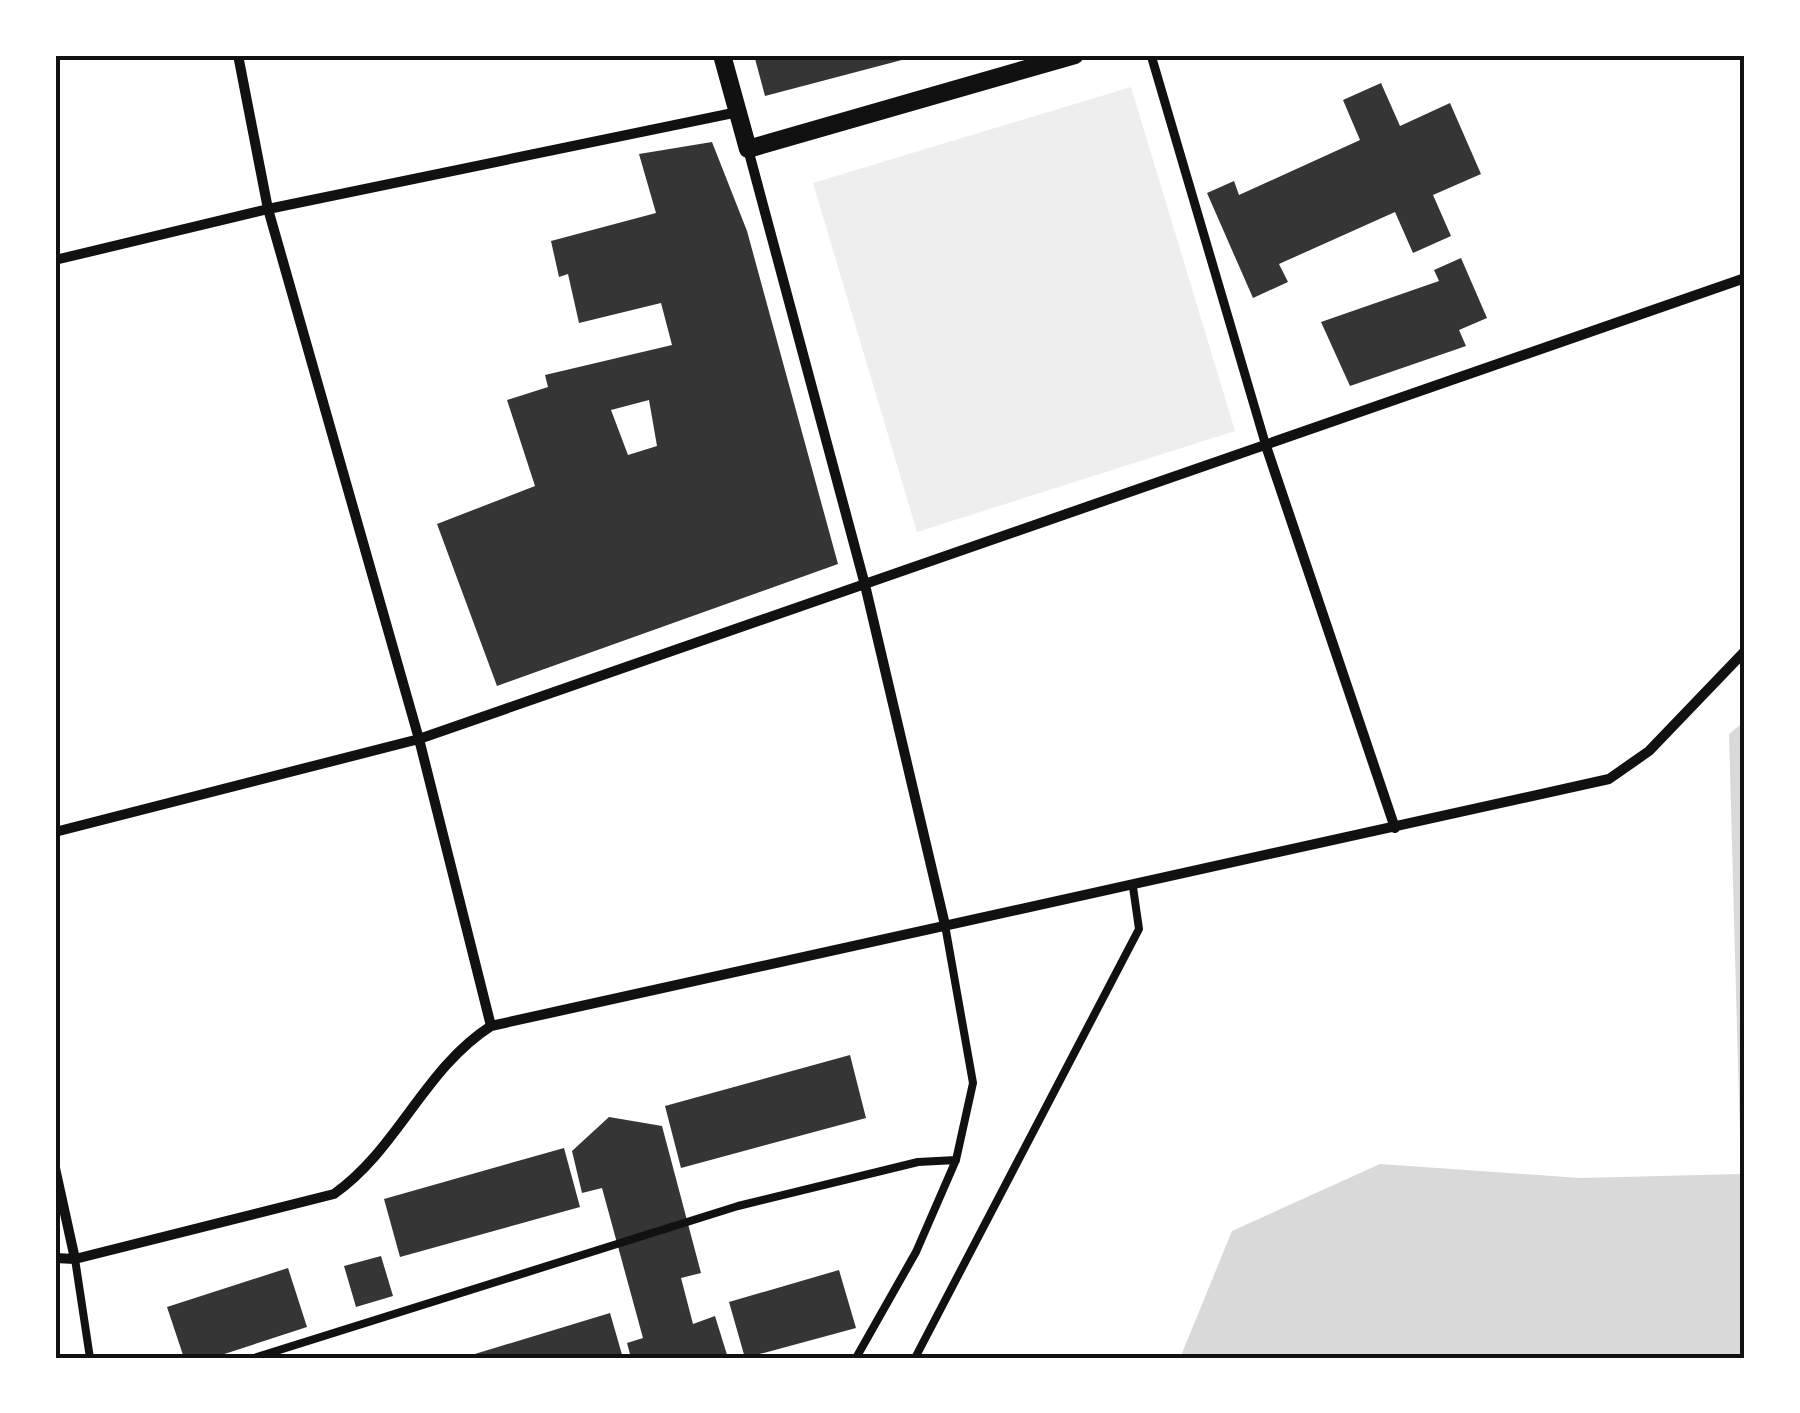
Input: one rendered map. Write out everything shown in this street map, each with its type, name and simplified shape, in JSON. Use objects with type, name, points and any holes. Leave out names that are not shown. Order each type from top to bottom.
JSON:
[{"type":"street","points":[[238,55],[268,209],[420,739],[491,1026]]},
{"type":"street","points":[[722,55],[865,585],[945,925]]},
{"type":"street","points":[[748,150],[1075,55]]},
{"type":"street","points":[[1151,55],[1266,446],[1394,828]]},
{"type":"street","points":[[55,260],[268,209],[738,112]]},
{"type":"street","points":[[55,832],[420,739],[1745,278]]},
{"type":"street","points":[[55,1258],[75,1258],[334,1194],[360,1175],[460,1046],[491,1026],[1609,779],[1648,752],[1745,651]]},
{"type":"street","points":[[55,1168],[75,1258]]},
{"type":"lane","points":[[915,1358],[1139,930],[1133,887]]},
{"type":"lane","points":[[856,1358],[916,1252],[956,1160],[974,1083],[945,925]]},
{"type":"lane","points":[[254,1358],[738,1206],[918,1162],[956,1160]]},
{"type":"lane","points":[[75,1258],[90,1358]]},
{"type":"shaded area","points":[[1131,87],[1235,431],[917,532],[813,183]]},
{"type":"shaded area","points":[[1745,721],[1745,1358],[1180,1358],[1232,1231],[1380,1164],[1580,1178],[1741,1174],[1729,734]]},
{"type":"building","points":[[754,55],[917,55],[917,56],[765,96]]},
{"type":"building","points":[[1381,83],[1400,126],[1450,103],[1481,174],[1433,195],[1451,236],[1413,253],[1395,212],[1279,264],[1288,282],[1253,298],[1207,193],[1234,181],[1239,195],[1360,140],[1343,100]]},
{"type":"building","points":[[712,142],[747,231],[838,564],[497,686],[437,524],[535,486],[507,400],[548,387],[545,375],[672,345],[661,303],[579,323],[568,274],[559,277],[551,241],[656,213],[639,154]],"holes":[[[649,400],[657,446],[628,455],[611,410]]]},
{"type":"building","points":[[1461,258],[1487,318],[1459,330],[1466,346],[1350,386],[1321,322],[1439,281],[1434,270]]},
{"type":"building","points":[[850,1055],[866,1118],[681,1168],[665,1106]]},
{"type":"building","points":[[609,1117],[662,1126],[701,1273],[681,1278],[693,1324],[715,1316],[728,1358],[631,1358],[627,1343],[643,1338],[602,1188],[582,1193],[572,1151]]},
{"type":"building","points":[[564,1148],[580,1207],[400,1257],[384,1199]]},
{"type":"building","points":[[381,1256],[393,1296],[356,1307],[344,1266]]},
{"type":"building","points":[[288,1268],[307,1327],[212,1358],[184,1358],[167,1307]]},
{"type":"building","points":[[839,1270],[856,1328],[745,1358],[729,1302]]},
{"type":"building","points":[[610,1313],[623,1358],[465,1358],[465,1357]]}]
